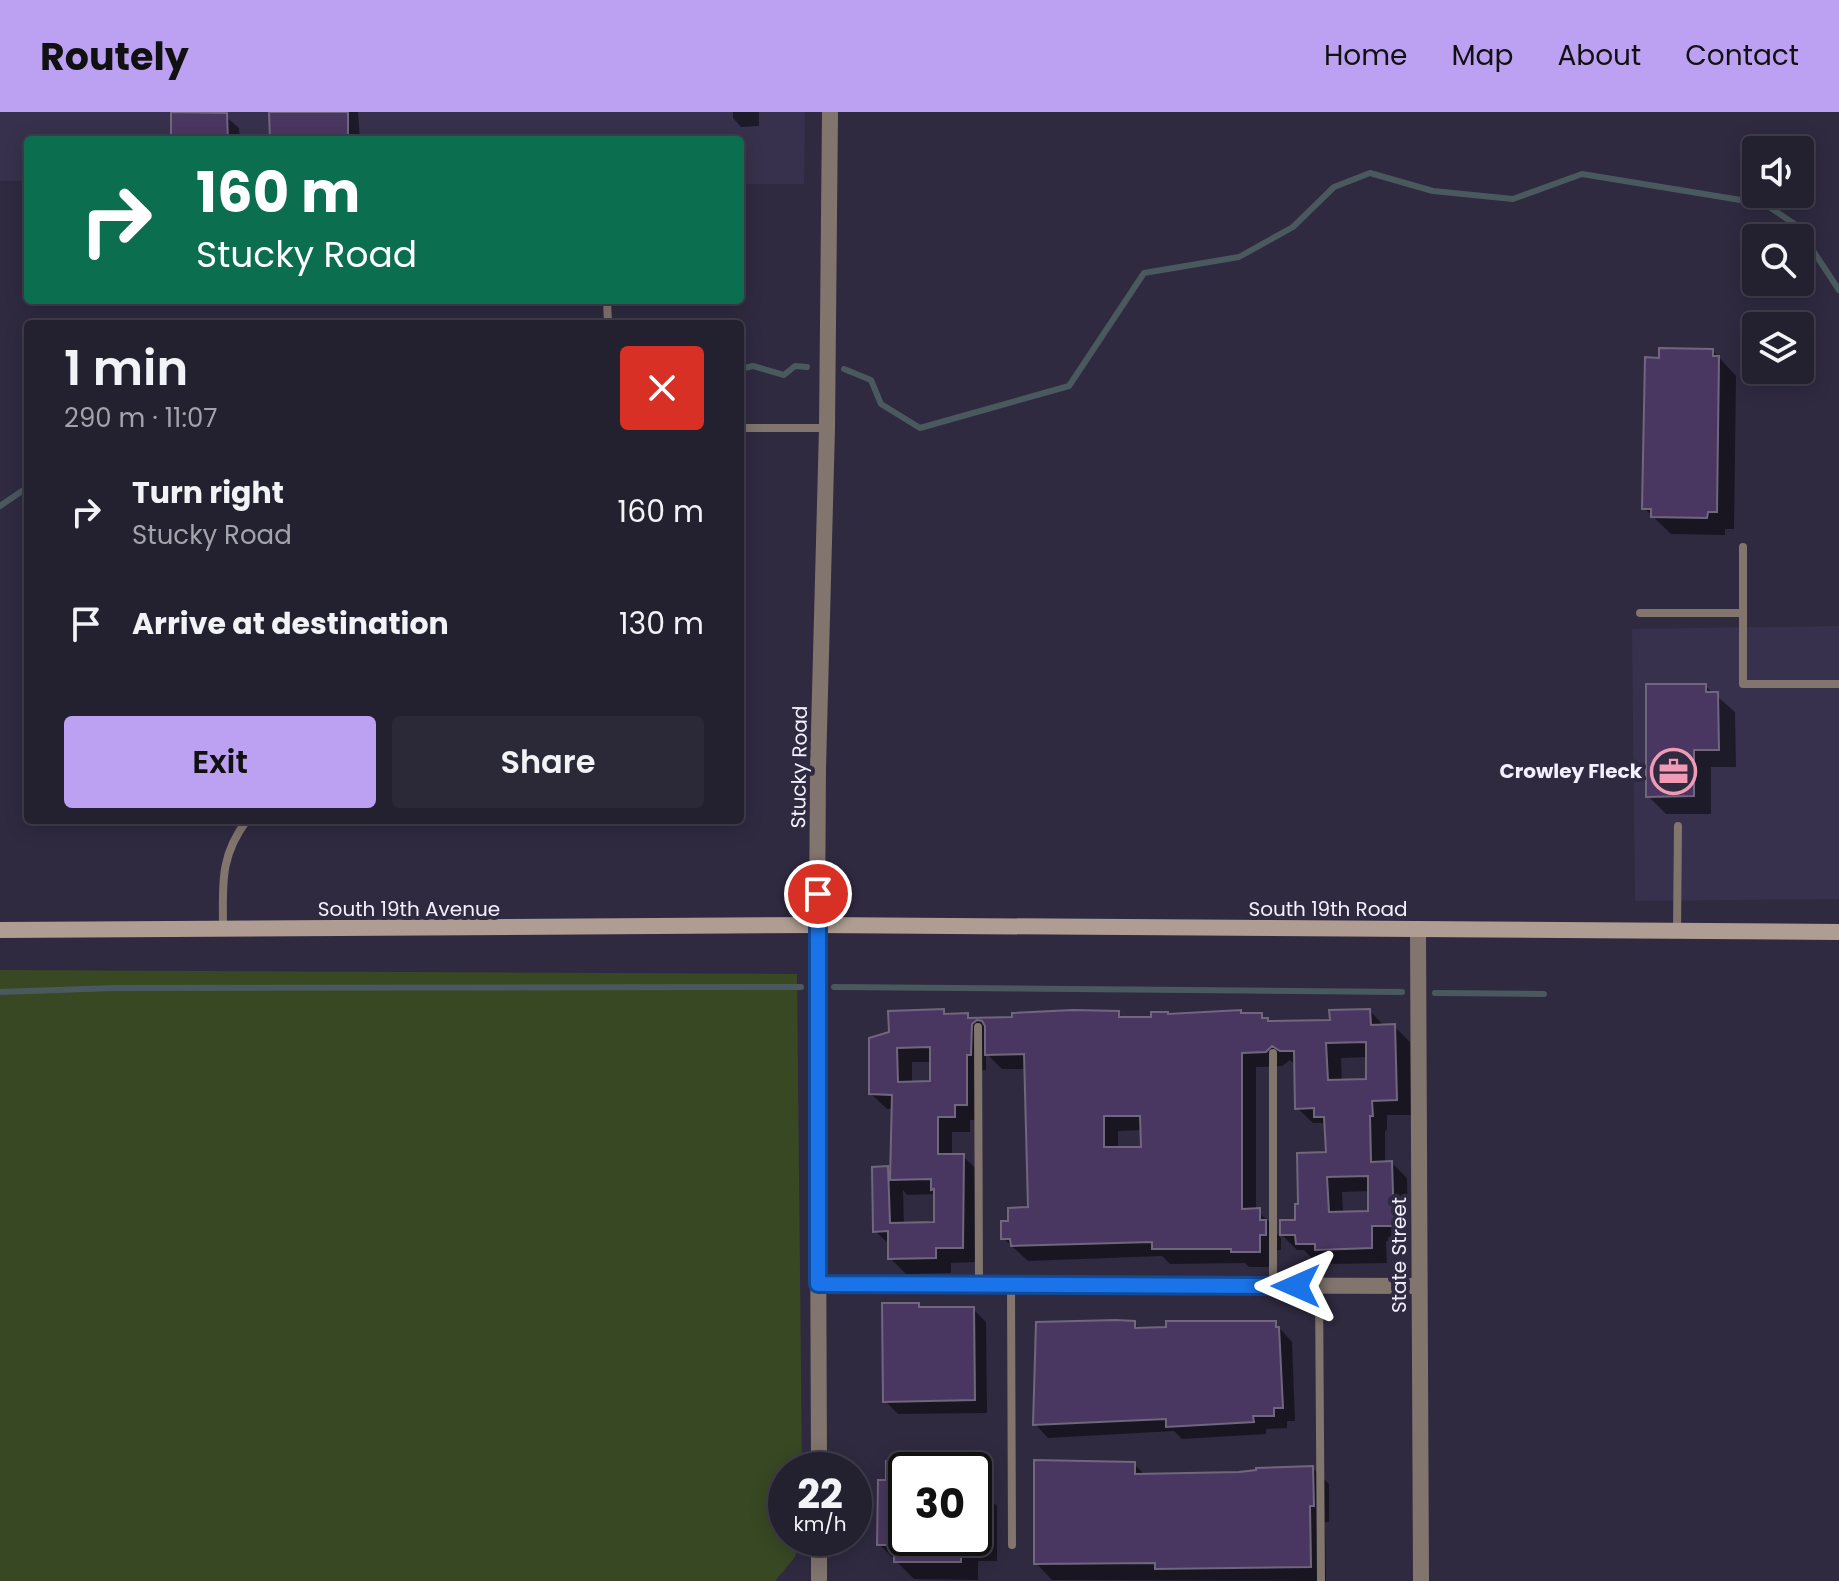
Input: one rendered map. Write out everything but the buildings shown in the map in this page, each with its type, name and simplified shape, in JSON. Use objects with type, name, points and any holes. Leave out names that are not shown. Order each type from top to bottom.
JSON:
[{"type":"main road","name":"South 19th Road","points":[[817,925],[1839,932]]},
{"type":"main road","name":"South 19th Avenue","points":[[0,930],[817,925]]},
{"type":"street","name":"Stucky Road","points":[[819,1452],[818,768],[827,428],[830,112]]},
{"type":"street","name":"State Street","points":[[1418,930],[1421,1581]]},
{"type":"street","points":[[818,1284],[1419,1286]]},
{"type":"street","points":[[818,1580],[819,1556]]},
{"type":"lane","points":[[744,428],[827,428]]},
{"type":"lane","points":[[1743,547],[1743,684],[1839,684]]},
{"type":"lane","points":[[1640,613],[1743,613]]},
{"type":"lane","points":[[223,930],[223,870],[232,839],[244,824]]},
{"type":"lane","points":[[1677,932],[1678,826]]},
{"type":"lane","points":[[978,1027],[979,1284]]},
{"type":"lane","points":[[1273,1053],[1273,1285]]},
{"type":"lane","points":[[1011,1284],[1012,1545]]},
{"type":"lane","points":[[1319,1286],[1321,1581]]},
{"type":"shaded area","points":[[0,112],[805,112],[804,184],[744,184],[744,136],[24,136],[24,181],[0,181]]},
{"type":"shaded area","points":[[1839,626],[1839,899],[1635,901],[1632,629]]},
{"type":"green space","points":[[0,970],[797,974],[802,1452],[768,1452],[768,1556],[795,1556],[775,1581],[0,1581]]},
{"type":"waterway","points":[[844,369],[871,380],[881,404],[920,428],[1069,386],[1144,273],[1239,257],[1293,227],[1334,187],[1370,173],[1433,191],[1513,199],[1582,174],[1765,204],[1796,225],[1839,290]]},
{"type":"waterway","points":[[744,368],[753,366],[784,375],[795,366],[807,367]]},
{"type":"waterway","points":[[0,506],[24,490]]},
{"type":"waterway","points":[[0,992],[114,988],[801,987]]},
{"type":"waterway","points":[[834,987],[1402,992]]},
{"type":"waterway","points":[[1435,993],[1544,994]]},
{"type":"place","name":"Crowley Fleck","points":[[1673,771]]},
{"type":"route","points":[[818,894],[818,1284],[1296,1286]]}]
